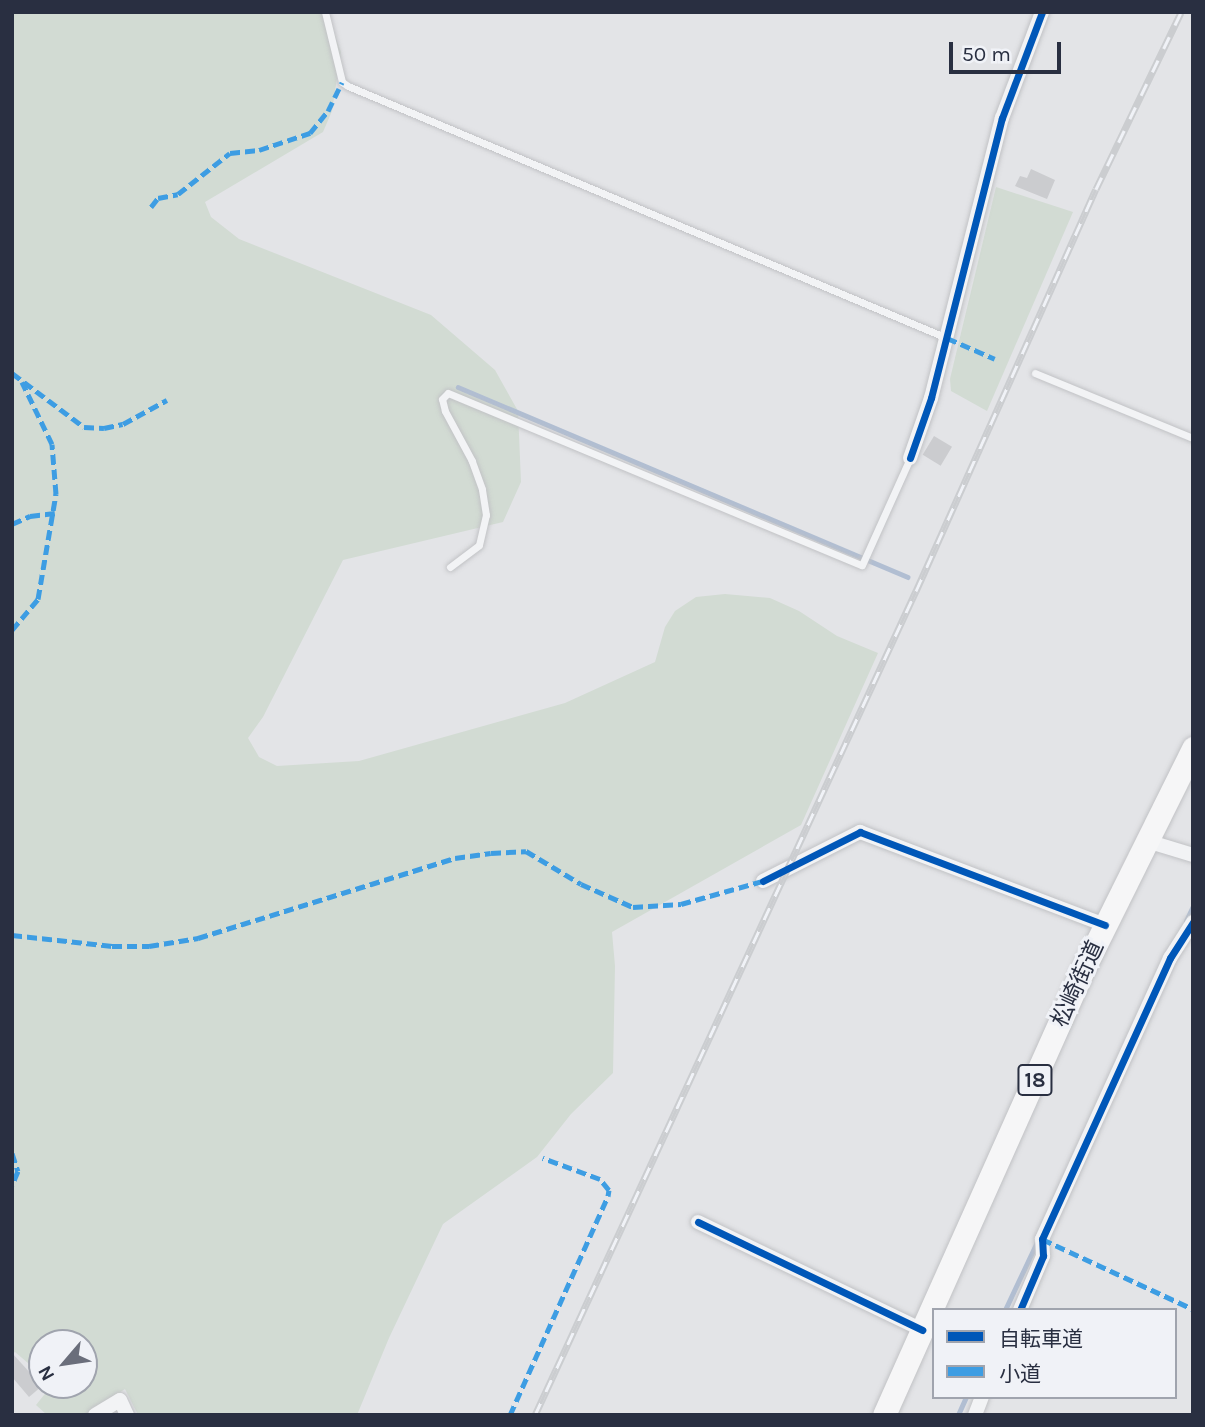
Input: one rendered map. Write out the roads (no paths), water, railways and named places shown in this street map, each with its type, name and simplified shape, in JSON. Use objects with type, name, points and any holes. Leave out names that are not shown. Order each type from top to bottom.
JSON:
[{"type":"main road","name":"松崎街道","points":[[884,1415],[1105,925],[1193,748]]},
{"type":"street","points":[[910,458],[922,427],[947,338],[1002,118],[1042,12]]},
{"type":"street","points":[[763,881],[860,832],[1105,925]]},
{"type":"street","points":[[1147,841],[1193,855]]},
{"type":"street","points":[[1021,1308],[1044,1256],[1042,1239],[1170,958],[1193,922]]},
{"type":"street","points":[[698,1222],[922,1330]]},
{"type":"street","points":[[95,1415],[120,1400],[127,1415]]},
{"type":"lane","points":[[325,12],[342,82],[348,86],[947,338]]},
{"type":"lane","points":[[1035,373],[1193,438]]},
{"type":"lane","points":[[450,567],[479,545],[486,515],[482,489],[472,461],[445,411],[442,399],[448,393],[862,565],[910,458]]},
{"type":"waterway","points":[[458,387],[907,577]]},
{"type":"waterway","points":[[1186,921],[1193,906]]},
{"type":"waterway","points":[[1006,1308],[1038,1240]]},
{"type":"waterway","points":[[958,1415],[965,1399]]},
{"type":"railway","points":[[535,1415],[916,591],[1096,189],[1181,12]]}]
